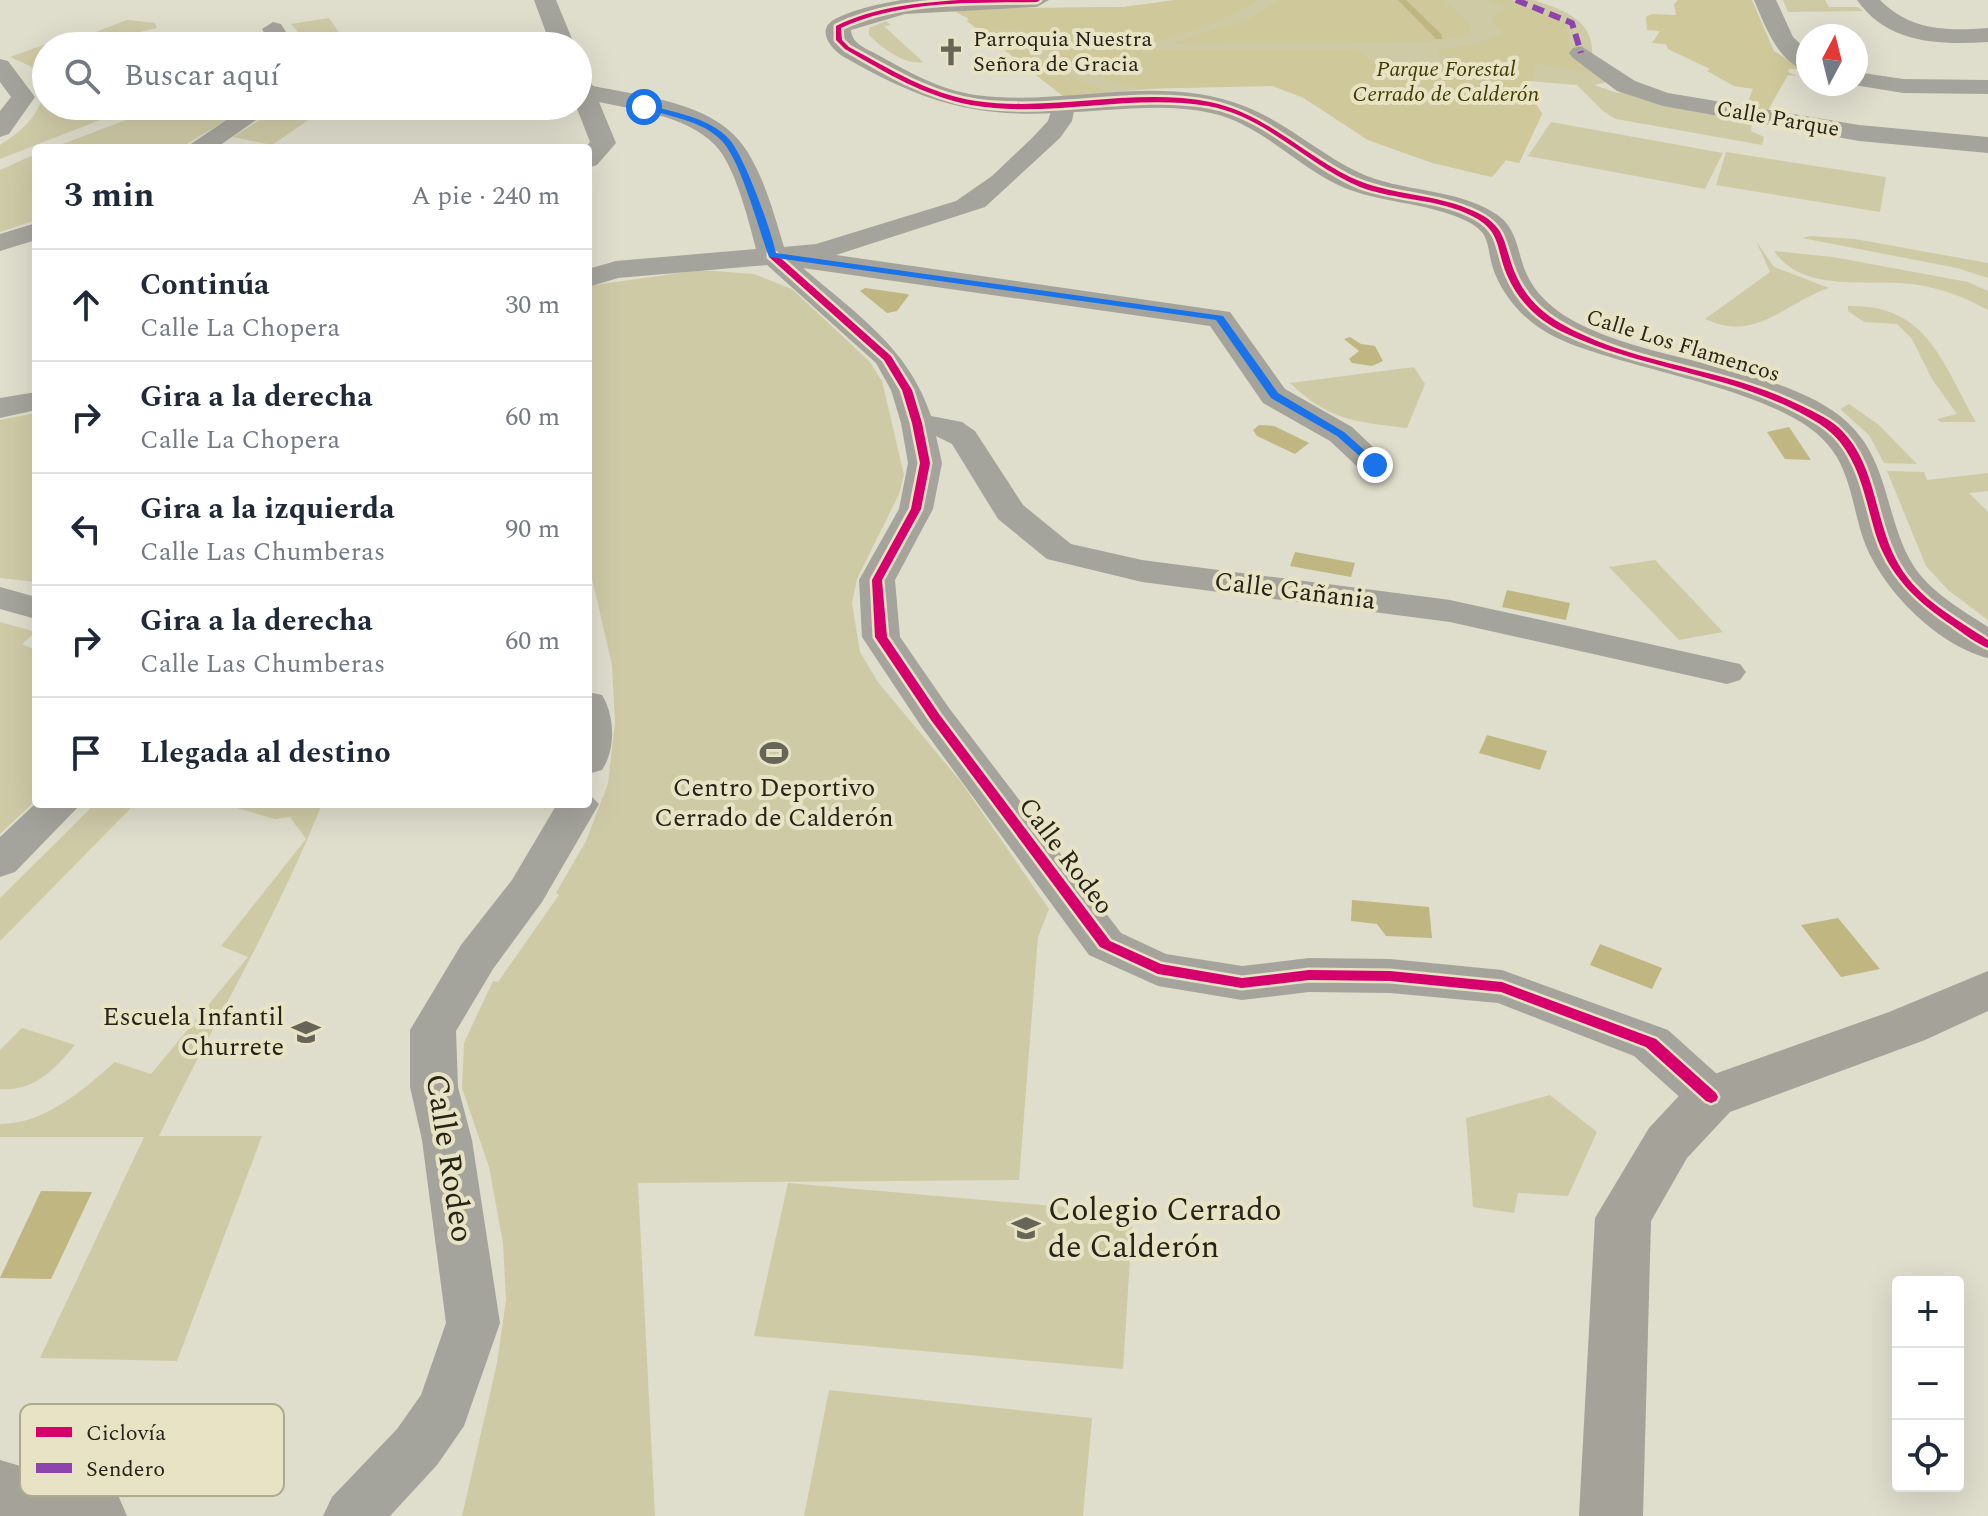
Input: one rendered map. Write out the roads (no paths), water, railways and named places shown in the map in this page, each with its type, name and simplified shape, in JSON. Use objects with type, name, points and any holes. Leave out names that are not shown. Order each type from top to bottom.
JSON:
[{"type":"street","points":[[545,0],[558,32]]},
{"type":"street","name":"Calle Los Flamencos","points":[[1037,0],[923,2],[874,8],[852,14],[838,27],[839,40],[858,54],[938,95],[981,104],[1063,106],[1155,98],[1213,105],[1267,125],[1346,178],[1370,188],[1460,210],[1488,222],[1502,238],[1509,271],[1528,305],[1562,329],[1597,345],[1708,372],[1783,398],[1836,430],[1863,469],[1887,555],[1919,596],[1988,645]]},
{"type":"street","points":[[1765,0],[1783,40],[1796,52]]},
{"type":"street","points":[[1868,0],[1896,26],[1914,34],[1950,39],[1988,35]]},
{"type":"street","name":"Calle Parque","points":[[1581,53],[1626,86],[1663,99],[1859,133],[1988,145]]},
{"type":"street","points":[[0,66],[23,97],[0,129]]},
{"type":"street","points":[[1868,81],[1903,86],[1988,87]]},
{"type":"street","points":[[592,89],[700,123],[727,141],[765,223],[772,255]]},
{"type":"street","points":[[592,277],[616,270],[818,252],[977,202],[1061,121],[1063,106]]},
{"type":"street","points":[[592,114],[603,143],[592,155]]},
{"type":"street","points":[[204,144],[242,120]]},
{"type":"street","points":[[0,243],[32,232]]},
{"type":"street","points":[[772,255],[1220,318],[1274,396],[1341,434],[1375,465]]},
{"type":"street","name":"Calle Rodeo","points":[[772,255],[888,358],[907,390],[917,423],[925,463],[916,509],[877,580],[881,637],[935,717],[1105,944],[1158,969],[1242,983],[1309,975],[1390,976],[1502,987],[1651,1043],[1711,1097]]},
{"type":"street","points":[[0,408],[32,402]]},
{"type":"street","name":"Calle Gañania","points":[[917,423],[951,429],[964,438],[1010,512],[1059,552],[1142,571],[1450,611],[1727,672]]},
{"type":"street","points":[[0,862],[56,808]]},
{"type":"street","name":"Calle Rodeo","points":[[352,1516],[417,1447],[444,1408],[473,1323],[447,1140],[434,1087],[433,1030],[477,957],[527,891],[576,808]]},
{"type":"street","points":[[1611,1516],[1623,1218],[1668,1143],[1711,1097],[1907,1026],[1988,990]]},
{"type":"street","points":[[0,1490],[20,1495]]},
{"type":"street","points":[[22,1496],[95,1516]]},
{"type":"waterway","points":[[1402,0],[1439,37]]},
{"type":"place","name":"Parroquia Nuestra Señora de Gracia","points":[[951,52]]},
{"type":"place","name":"Centro Deportivo Cerrado de Calderón","points":[[774,753]]},
{"type":"place","name":"Escuela Infantil Churrete","points":[[306,1032]]},
{"type":"place","name":"Colegio Cerrado de Calderón","points":[[1026,1228]]},
{"type":"park label","name":"Parque Forestal Cerrado de Calderón","points":[[1446,82]]}]
